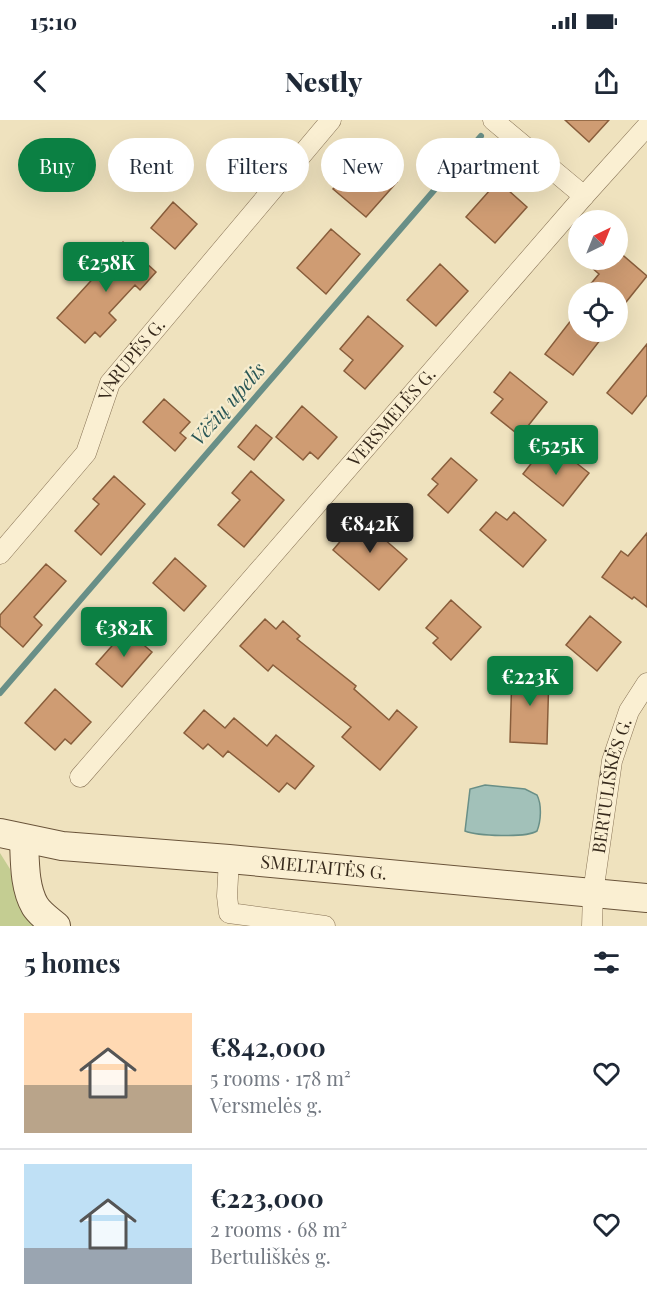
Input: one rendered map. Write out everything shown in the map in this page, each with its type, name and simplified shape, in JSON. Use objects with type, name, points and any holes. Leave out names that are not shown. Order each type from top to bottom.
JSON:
[{"type":"main road","name":"SMELTAITĖS G.","points":[[12,836],[62,846],[229,859],[647,898]]},
{"type":"main road","points":[[12,836],[26,869],[31,897],[40,912],[56,926]]},
{"type":"street","name":"VARUPĖS G.","points":[[0,554],[86,453],[110,383],[331,120]]},
{"type":"street","points":[[493,120],[584,196]]},
{"type":"street","name":"VERSMELĖS G.","points":[[80,777],[647,126]]},
{"type":"street","name":"BERTULIŠKĖS G.","points":[[592,926],[592,893],[612,761],[629,711],[647,683]]},
{"type":"street","points":[[229,859],[227,896],[229,913],[325,926]]},
{"type":"green space","points":[[0,853],[10,869],[15,895],[23,913],[37,926],[0,926]]},
{"type":"water","points":[[485,785],[525,789],[537,795],[540,813],[537,831],[523,835],[501,836],[465,831],[470,789]]},
{"type":"building","points":[[565,120],[609,120],[589,142]]},
{"type":"building","points":[[337,192],[388,192],[366,217]]},
{"type":"building","points":[[488,192],[510,192],[527,207],[495,243],[466,217]]},
{"type":"building","points":[[173,202],[197,224],[175,249],[151,228]]},
{"type":"building","points":[[331,229],[360,254],[326,294],[297,268]]},
{"type":"building","points":[[123,242],[156,272],[140,290],[135,285],[109,313],[116,320],[100,337],[95,332],[85,343],[57,318]]},
{"type":"building","points":[[628,260],[647,276],[628,300],[628,282],[592,282],[599,274],[594,270],[628,270]]},
{"type":"building","points":[[440,264],[468,291],[436,326],[407,300]]},
{"type":"building","points":[[368,316],[403,346],[365,389],[344,371],[353,360],[340,349]]},
{"type":"building","points":[[568,324],[568,342],[599,342],[573,375],[545,354]]},
{"type":"building","points":[[647,344],[647,395],[632,414],[607,393]]},
{"type":"building","points":[[510,372],[547,402],[520,436],[491,413],[503,399],[494,392]]},
{"type":"building","points":[[164,399],[190,422],[180,433],[186,438],[175,451],[143,422]]},
{"type":"building","points":[[302,406],[337,437],[318,459],[310,452],[303,460],[276,437]]},
{"type":"building","points":[[256,425],[272,438],[254,460],[238,447]]},
{"type":"building","points":[[560,450],[589,473],[563,506],[523,474],[541,451],[552,460]]},
{"type":"building","points":[[451,458],[477,480],[448,513],[428,495],[438,484],[432,479]]},
{"type":"building","points":[[251,471],[284,500],[244,547],[218,525],[240,500],[232,493]]},
{"type":"building","points":[[114,476],[145,504],[101,555],[75,531],[99,504],[93,499]]},
{"type":"building","points":[[496,512],[507,520],[514,512],[546,540],[523,567],[480,530]]},
{"type":"building","points":[[360,518],[407,559],[379,590],[333,550]]},
{"type":"building","points":[[647,533],[647,607],[602,577],[621,551],[628,556]]},
{"type":"building","points":[[175,558],[206,586],[184,611],[153,583]]},
{"type":"building","points":[[46,564],[66,581],[34,617],[42,625],[23,647],[0,626],[0,615]]},
{"type":"building","points":[[451,600],[481,627],[451,660],[433,643],[438,638],[426,628]]},
{"type":"building","points":[[590,616],[621,642],[597,671],[566,645]]},
{"type":"building","points":[[265,619],[276,629],[283,621],[300,636],[297,639],[356,686],[354,689],[389,720],[397,710],[417,727],[380,770],[342,737],[351,727],[273,665],[268,671],[240,646]]},
{"type":"building","points":[[126,630],[152,652],[122,687],[96,664]]},
{"type":"building","points":[[512,670],[549,672],[547,744],[510,742]]},
{"type":"building","points":[[55,689],[91,722],[71,744],[65,739],[55,750],[25,723]]},
{"type":"building","points":[[204,710],[225,728],[234,718],[267,746],[276,735],[314,766],[295,789],[287,783],[279,792],[228,751],[223,757],[208,744],[203,749],[184,733]]},
{"type":"waterway","name":"Vėžių upelis","points":[[0,693],[481,136]]}]
